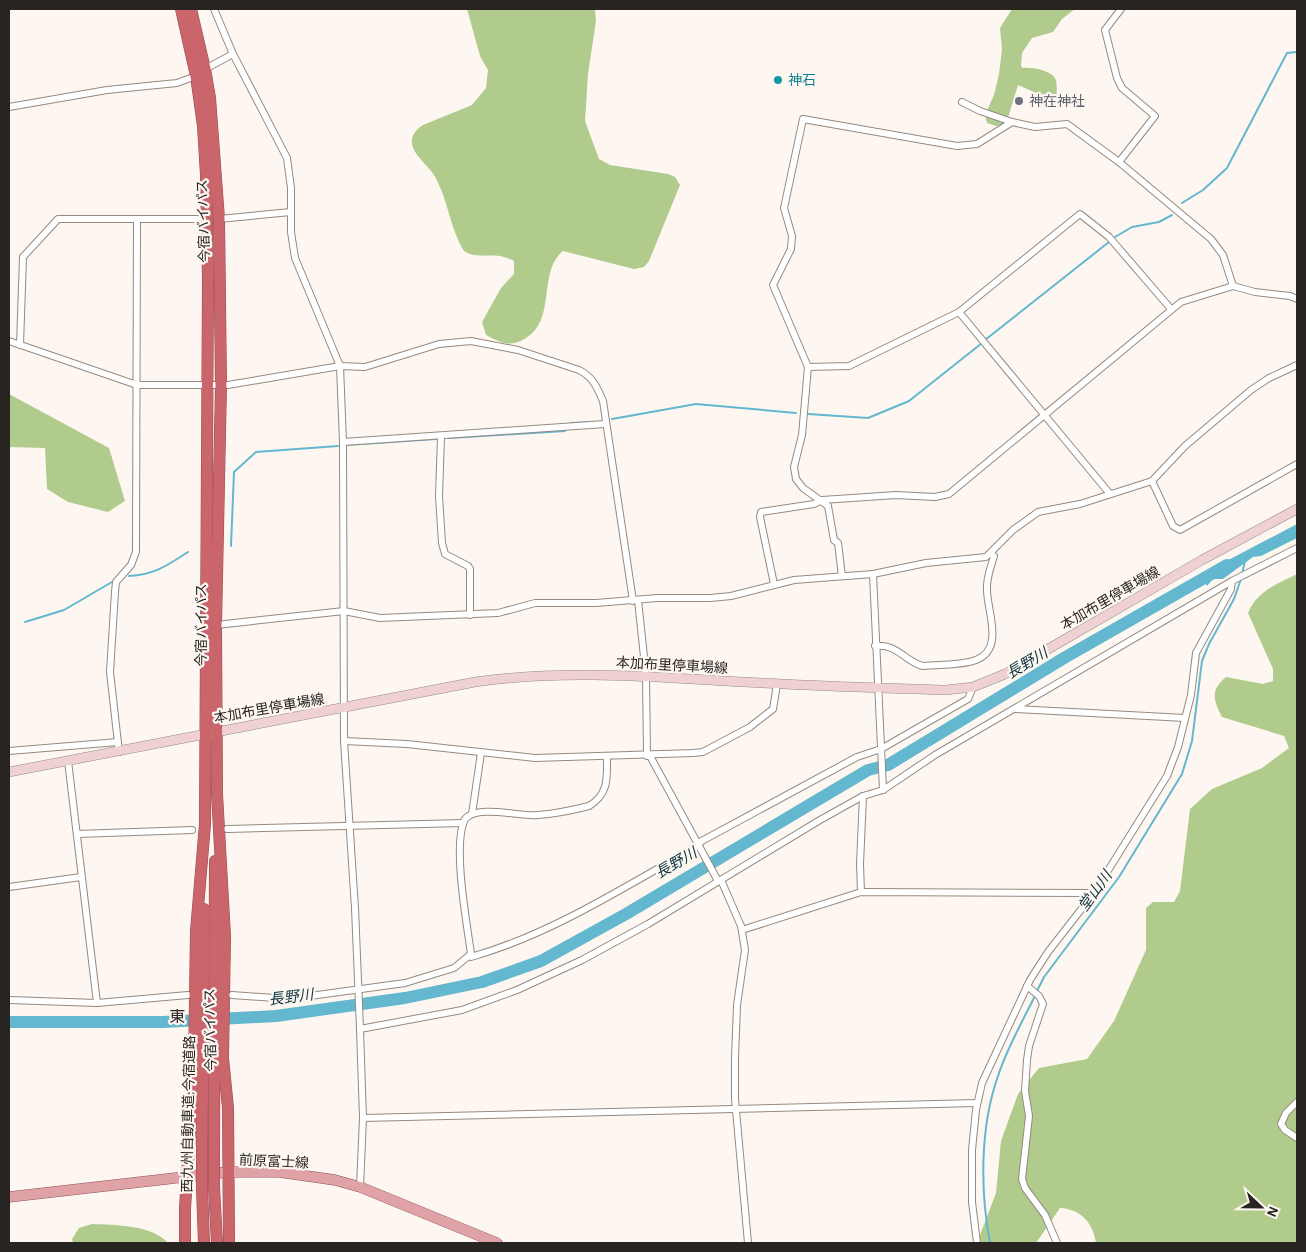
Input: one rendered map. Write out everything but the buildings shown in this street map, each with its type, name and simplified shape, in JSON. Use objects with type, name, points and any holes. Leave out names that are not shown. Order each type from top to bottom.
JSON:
[{"type":"highway","name":"今宿バイパス","points":[[181,9],[201,72]]},
{"type":"highway","name":"今宿バイパス","points":[[185,1243],[186,1178],[209,1039],[205,1002],[225,936],[217,794],[211,733],[207,385],[213,219],[213,129],[201,72],[191,9]]},
{"type":"highway","name":"今宿バイパス","points":[[213,219],[221,385],[216,625],[206,824],[196,931],[209,1039],[228,1108],[229,1243]]},
{"type":"highway","points":[[205,1002],[209,866],[217,794]]},
{"type":"highway","points":[[206,824],[209,866]]},
{"type":"highway","name":"西九州自動車道;今宿道路","points":[[204,1243],[202,1188],[208,1152],[209,1039]]},
{"type":"highway","name":"西九州自動車道;今宿道路","points":[[208,1152],[214,1187],[217,1243]]},
{"type":"main road","name":"本加布里停車場線","points":[[9,772],[475,682],[526,675],[646,676],[777,684],[946,690],[973,687],[1006,674],[1202,560],[1297,509]]},
{"type":"main road","name":"前原富士線","points":[[9,1198],[228,1172],[279,1172],[335,1180],[360,1187],[496,1243]]},
{"type":"street","points":[[214,9],[233,54],[286,158],[291,188],[295,258],[340,366],[343,442],[344,741],[359,990],[363,1118],[360,1187]]},
{"type":"street","points":[[1119,162],[1155,116],[1122,88],[1117,78],[1105,30],[1121,9]]},
{"type":"street","points":[[9,107],[107,90],[177,83],[233,54]]},
{"type":"street","points":[[962,102],[980,111],[1035,128],[1067,124],[1119,162],[1217,245],[1223,255],[1233,286]]},
{"type":"street","points":[[842,576],[838,543],[834,540],[831,514],[822,500],[803,488],[796,479],[794,468],[802,435],[808,367],[774,285],[791,249],[792,236],[784,208],[803,119],[957,146],[977,144],[1012,122]]},
{"type":"street","points":[[20,345],[23,257],[37,239],[58,219],[213,219],[291,212]]},
{"type":"street","points":[[808,367],[849,366],[959,312],[1080,214],[1109,236],[1171,310]]},
{"type":"street","points":[[118,752],[110,672],[116,582],[130,565],[136,552],[137,220]]},
{"type":"street","points":[[774,584],[761,512],[814,504],[822,500],[896,495],[942,496],[959,486],[1171,310],[1192,297],[1233,286],[1255,292],[1290,296],[1297,299]]},
{"type":"street","points":[[959,312],[1110,494]]},
{"type":"street","points":[[9,341],[136,385],[221,385],[340,366],[365,367],[453,342],[471,341],[498,345],[588,374],[597,386],[603,401],[605,424],[635,601],[646,676],[649,756],[719,880],[742,930],[745,950],[735,1033],[736,1108],[748,1243]]},
{"type":"street","points":[[216,625],[344,611],[380,618],[470,615],[498,613],[534,603],[635,601],[731,596],[774,584],[873,574],[926,563],[986,557],[1013,530],[1038,512],[1080,504],[1110,494],[1130,490],[1152,481],[1185,446],[1251,390],[1297,365]]},
{"type":"street","points":[[343,442],[605,424]]},
{"type":"street","points":[[441,436],[439,496],[442,543],[445,554],[468,566],[470,569],[470,615]]},
{"type":"street","points":[[1152,481],[1173,526],[1176,529],[1184,529],[1297,464]]},
{"type":"street","points":[[360,1029],[462,1010],[517,990],[614,943],[1232,581],[1297,548]]},
{"type":"street","points":[[875,646],[895,650],[923,666],[966,663],[980,659],[992,641],[992,624],[986,588],[994,556],[991,554]]},
{"type":"street","points":[[873,574],[882,787]]},
{"type":"street","points":[[977,1243],[972,1178],[977,1103],[994,1054],[1027,986],[1048,952],[1094,893],[1166,776],[1178,747],[1186,718],[1196,653],[1231,589],[1232,581]]},
{"type":"street","points":[[344,741],[407,744],[535,758],[649,756],[660,753],[702,752],[750,727],[774,709],[777,684]]},
{"type":"street","points":[[607,757],[605,791],[596,802],[589,806],[537,815],[493,812],[467,816],[463,823],[461,858],[471,957],[493,951],[580,912],[856,758],[881,750],[968,699],[973,687]]},
{"type":"street","points":[[1014,709],[1186,718]]},
{"type":"street","points":[[9,751],[118,742]]},
{"type":"street","points":[[472,814],[481,753]]},
{"type":"street","points":[[68,762],[96,1003]]},
{"type":"street","points":[[861,892],[860,864],[863,796]]},
{"type":"street","points":[[227,829],[463,823]]},
{"type":"street","points":[[77,834],[192,830]]},
{"type":"street","points":[[9,887],[81,877]]},
{"type":"street","points":[[742,930],[861,892],[1094,893]]},
{"type":"street","points":[[232,995],[288,999],[405,983],[454,968],[471,954]]},
{"type":"street","points":[[1027,986],[1039,996],[1043,1004],[1029,1046],[1027,1060],[1025,1090],[1029,1116],[1022,1180],[1025,1188],[1045,1215],[1057,1243]]},
{"type":"street","points":[[9,1000],[96,1003],[205,1002]]},
{"type":"street","points":[[1297,1102],[1286,1112],[1281,1124],[1285,1130],[1297,1138]]},
{"type":"street","points":[[363,1118],[977,1103]]},
{"type":"green space","points":[[467,9],[595,9],[596,21],[588,74],[585,121],[599,159],[610,165],[668,174],[675,177],[680,185],[649,261],[644,267],[634,269],[563,251],[555,260],[551,271],[544,308],[535,330],[521,341],[511,344],[501,342],[486,335],[482,322],[501,288],[514,274],[514,261],[500,256],[476,255],[464,251],[455,232],[442,191],[432,172],[417,155],[412,144],[413,136],[420,127],[472,105],[486,88],[488,70],[480,56]]},
{"type":"green space","points":[[1012,9],[1075,9],[1062,19],[1053,32],[1032,38],[1022,53],[1021,66],[1023,68],[1045,71],[1053,75],[1056,83],[1057,99],[1050,99],[1018,85],[1006,124],[996,126],[987,123],[985,115],[994,95],[999,74],[1002,49],[1000,28]]},
{"type":"green space","points":[[9,394],[109,448],[125,501],[108,512],[68,502],[47,489],[45,448],[9,447]]},
{"type":"green space","points":[[1297,574],[1297,1243],[1096,1243],[1092,1229],[1085,1218],[1074,1211],[1060,1208],[1036,1243],[977,1243],[996,1193],[1001,1141],[1018,1094],[1039,1068],[1087,1059],[1114,1021],[1146,950],[1146,908],[1153,902],[1174,902],[1180,891],[1190,809],[1212,789],[1262,768],[1289,748],[1284,736],[1222,717],[1215,700],[1215,691],[1226,677],[1263,684],[1273,681],[1273,669],[1248,613],[1257,599],[1268,589]]},
{"type":"green space","points":[[92,1224],[143,1229],[161,1237],[168,1243],[73,1243],[72,1239],[79,1228]]},
{"type":"water","points":[[1297,524],[1297,538],[1261,556],[1253,557],[1223,579],[1213,579],[1207,586],[1204,580],[1213,575],[1215,567]]},
{"type":"waterway","points":[[1182,203],[1203,190],[1227,168],[1287,53],[1297,52]]},
{"type":"waterway","points":[[1115,237],[1132,227],[1159,222],[1172,215]]},
{"type":"waterway","points":[[985,340],[1109,242]]},
{"type":"waterway","points":[[808,414],[868,418],[909,401],[982,343]]},
{"type":"waterway","points":[[612,419],[696,404],[796,413]]},
{"type":"waterway","points":[[571,423],[594,422]]},
{"type":"waterway","points":[[449,438],[565,431]]},
{"type":"waterway","points":[[346,445],[436,439]]},
{"type":"waterway","points":[[231,546],[234,472],[256,452],[338,446]]},
{"type":"waterway","points":[[129,576],[154,571],[188,552]]},
{"type":"waterway","name":"堂山川","points":[[1242,575],[1245,560]]},
{"type":"waterway","name":"長野川","points":[[9,1022],[163,1022],[276,1016],[405,998],[482,982],[541,961],[626,914],[868,770],[888,765],[1064,658],[1227,565]]},
{"type":"waterway","name":"堂山川","points":[[1037,991],[1044,977],[1119,877],[1182,774],[1192,741],[1202,661],[1209,644],[1234,599],[1241,579]]},
{"type":"waterway","points":[[25,622],[64,610],[112,582]]},
{"type":"waterway","name":"堂山川","points":[[990,1243],[983,1180],[988,1116],[992,1096],[1002,1066],[1035,996]]},
{"type":"place","name":"神石","points":[[778,80]]},
{"type":"place","name":"神在神社","points":[[1019,101]]},
{"type":"district","name":"東","points":[[177,1016]]}]
